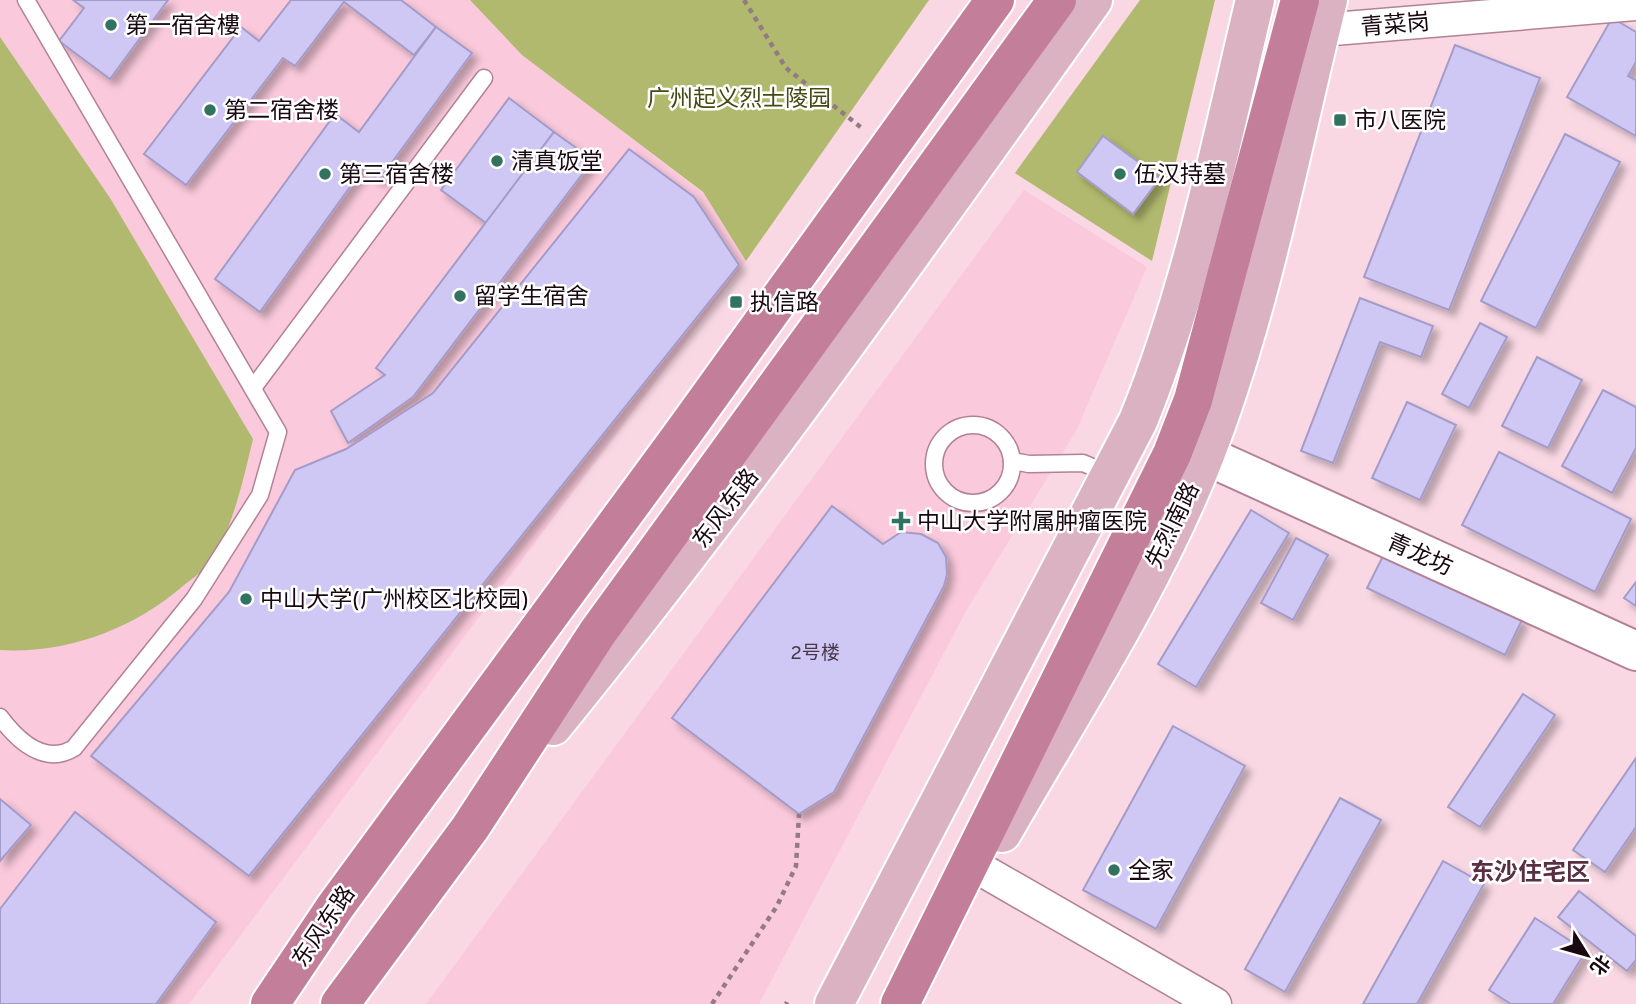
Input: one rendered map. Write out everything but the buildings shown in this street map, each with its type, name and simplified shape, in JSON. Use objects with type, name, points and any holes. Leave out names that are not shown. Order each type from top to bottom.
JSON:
[{"type":"highway","name":"东风东路","points":[[271,1003],[335,907],[995,0]]},
{"type":"highway","points":[[470,828],[598,632],[1057,0]]},
{"type":"highway","points":[[901,1004],[1152,498],[1193,400],[1316,10]]},
{"type":"highway","name":"东风东路","points":[[340,1004],[470,828]]},
{"type":"main road","name":"东风东路","points":[[470,828],[672,579],[802,407],[1093,0]]},
{"type":"main road","points":[[834,1004],[907,860],[1111,475],[1161,365],[1189,272],[1255,0]]},
{"type":"main road","name":"先烈南路","points":[[901,1004],[982,870],[1128,612],[1181,510],[1205,455],[1260,285],[1316,10]]},
{"type":"main road","points":[[855,1004],[907,860]]},
{"type":"street","name":"青菜岗","points":[[1316,10],[1636,4]]},
{"type":"street","name":"青龙坊","points":[[1205,455],[1636,651]]},
{"type":"street","points":[[982,870],[1214,1004]]},
{"type":"lane","points":[[0,717],[22,741],[44,754],[61,756],[74,748],[194,599],[260,495],[278,432],[26,0]]},
{"type":"lane","points":[[253,388],[484,78]]},
{"type":"lane","points":[[967,425],[983,426],[998,433],[1008,445],[1012,461],[1010,477],[1000,492],[984,502],[966,503],[949,495],[943,488],[938,481],[934,463],[939,444],[952,431],[967,425]]},
{"type":"lane","points":[[1012,461],[1083,463],[1111,475]]},
{"type":"path","points":[[744,0],[786,68],[867,132]]},
{"type":"path","points":[[712,1004],[777,906],[796,866],[799,814]]},
{"type":"shaded area","name":"中山大学(广州校区北校园)","points":[[0,0],[470,0],[522,55],[703,193],[746,261],[189,1004],[0,1004]]},
{"type":"shaded area","name":"中山大学附属肿瘤医院","points":[[1024,190],[1147,267],[1076,431],[966,611],[759,1004],[426,1004]]},
{"type":"green space","name":"广州起义烈士陵园","points":[[470,0],[929,0],[746,261],[703,192],[522,55]]},
{"type":"green space","points":[[1140,0],[1215,0],[1152,261],[1015,173]]},
{"type":"green space","points":[[0,37],[110,198],[253,439],[241,487],[224,537],[202,571],[164,601],[121,626],[74,643],[25,650],[0,650]]},
{"type":"place","name":"第一宿舍樓","points":[[111,25]]},
{"type":"place","name":"第二宿舍楼","points":[[210,110]]},
{"type":"place","name":"市八医院","points":[[1340,120]]},
{"type":"place","name":"清真饭堂","points":[[497,161]]},
{"type":"place","name":"第三宿舍楼","points":[[325,174]]},
{"type":"place","name":"伍汉持墓","points":[[1120,174]]},
{"type":"place","name":"留学生宿舍","points":[[460,296]]},
{"type":"place","name":"执信路","points":[[736,302]]},
{"type":"place","name":"中山大学附属肿瘤医院","points":[[901,521]]},
{"type":"place","name":"中山大学(广州校区北校园)","points":[[246,599]]},
{"type":"place","name":"全家","points":[[1114,870]]},
{"type":"district","name":"东沙住宅区","points":[[1530,872]]}]
